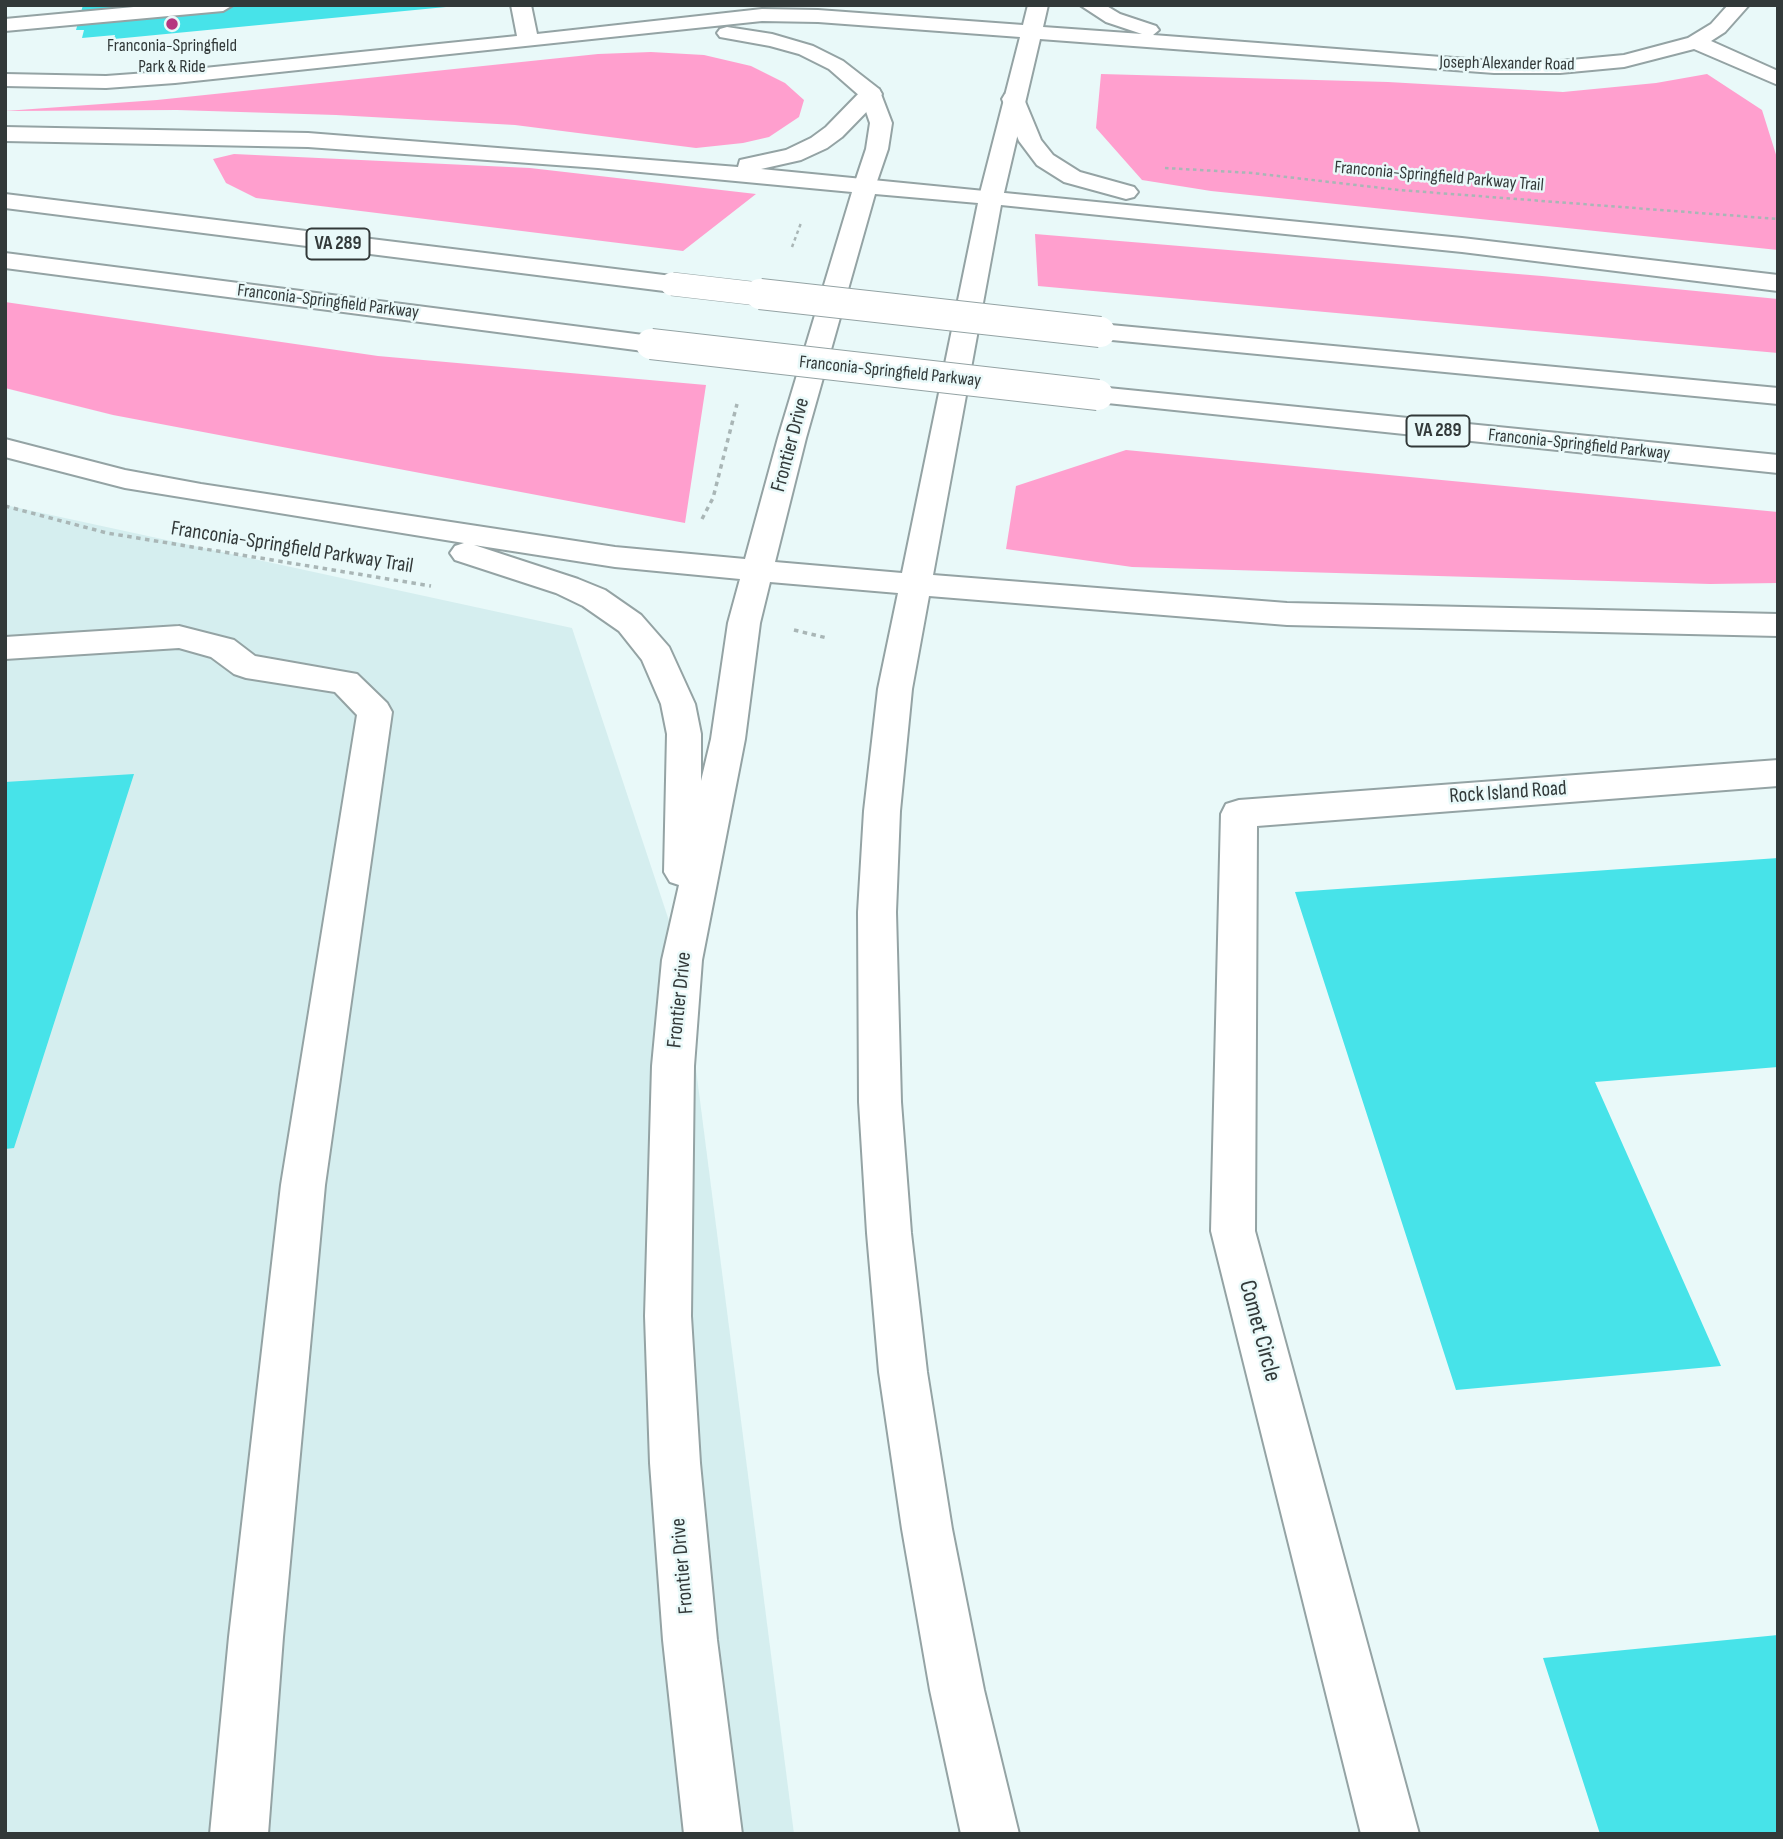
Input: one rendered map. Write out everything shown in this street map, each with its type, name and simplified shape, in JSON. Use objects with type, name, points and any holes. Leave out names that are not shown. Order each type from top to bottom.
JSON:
[{"type":"main road","points":[[5,25],[136,9],[223,5]]},
{"type":"main road","points":[[521,5],[528,41]]},
{"type":"main road","points":[[990,1834],[957,1690],[927,1529],[905,1385],[889,1233],[880,1102],[877,912],[882,811],[895,689],[991,197],[1038,5]]},
{"type":"main road","name":"Joseph Alexander Road","points":[[1090,5],[1112,18],[1141,28],[1259,48]]},
{"type":"main road","name":"Joseph Alexander Road","points":[[637,30],[741,16],[780,15],[1526,68],[1624,61],[1695,42],[1726,22],[1739,5]]},
{"type":"main road","points":[[5,80],[141,80],[637,30],[713,32],[752,36],[788,44],[836,65],[871,94],[834,132],[793,155],[755,164],[694,169]]},
{"type":"main road","points":[[1695,42],[1778,79]]},
{"type":"main road","points":[[1757,68],[1778,62]]},
{"type":"main road","name":"Frontier Drive","points":[[713,1834],[690,1640],[675,1463],[668,1316],[673,1066],[682,960],[728,739],[744,623],[792,438],[877,149],[881,123],[871,94]]},
{"type":"main road","points":[[1013,99],[1030,141],[1037,152],[1057,169],[1091,183],[1250,224]]},
{"type":"main road","points":[[5,134],[308,140],[501,152],[991,197],[1539,253],[1778,283]]},
{"type":"main road","name":"VA 289","points":[[5,201],[672,284],[1100,332],[1778,396]]},
{"type":"main road","name":"Franconia-Springfield Parkway","points":[[5,260],[651,344],[1098,395],[1778,464]]},
{"type":"main road","points":[[5,448],[125,479],[361,519],[615,557],[915,585],[1287,614],[1778,625]]},
{"type":"main road","points":[[361,519],[567,586],[613,610],[646,638],[670,681],[684,734],[682,960]]},
{"type":"main road","points":[[5,648],[179,637],[222,648],[246,666],[345,682],[375,712],[303,1185],[256,1637],[239,1834]]},
{"type":"main road","name":"Rock Island Road","points":[[1239,814],[1778,773]]},
{"type":"main road","name":"Comet Circle","points":[[1239,814],[1233,1231],[1390,1834]]},
{"type":"path","name":"Franconia-Springfield Parkway Trail","points":[[1158,167],[1252,173],[1412,191],[1778,219]]},
{"type":"path","name":"Franconia-Springfield Parkway Trail","points":[[5,506],[120,535],[441,588]]},
{"type":"path","points":[[792,629],[827,638]]},
{"type":"shaded area","points":[[651,52],[704,55],[751,66],[785,83],[804,100],[799,117],[769,137],[696,148],[515,125],[336,115],[177,110],[5,111],[157,100],[598,54]]},
{"type":"shaded area","points":[[1101,74],[1388,82],[1563,92],[1656,83],[1707,74],[1762,110],[1778,161],[1778,250],[1211,191],[1142,180],[1096,128]]},
{"type":"shaded area","points":[[234,154],[530,168],[756,194],[683,251],[256,198],[226,183],[213,159]]},
{"type":"shaded area","points":[[1035,234],[1542,276],[1778,299],[1778,353],[1038,286]]},
{"type":"shaded area","points":[[5,302],[378,356],[706,385],[685,523],[113,415],[5,388]]},
{"type":"shaded area","points":[[1126,450],[1778,512],[1778,583],[1710,584],[1132,567],[1006,549],[1016,486]]},
{"type":"shaded area","points":[[5,505],[572,628],[682,960],[794,1834],[5,1834]]},
{"type":"building","name":"Franconia-Springfield Park & Ride","points":[[83,5],[446,7],[114,39],[115,35],[82,38],[84,30],[76,30]]},
{"type":"building","points":[[134,774],[14,1148],[5,1149],[5,782]]},
{"type":"building","points":[[1778,858],[1778,1067],[1595,1082],[1721,1366],[1456,1390],[1295,892]]},
{"type":"building","points":[[1778,1635],[1778,1834],[1600,1834],[1543,1658]]},
{"type":"place","name":"Franconia-Springfield Park & Ride","points":[[172,24]]}]
